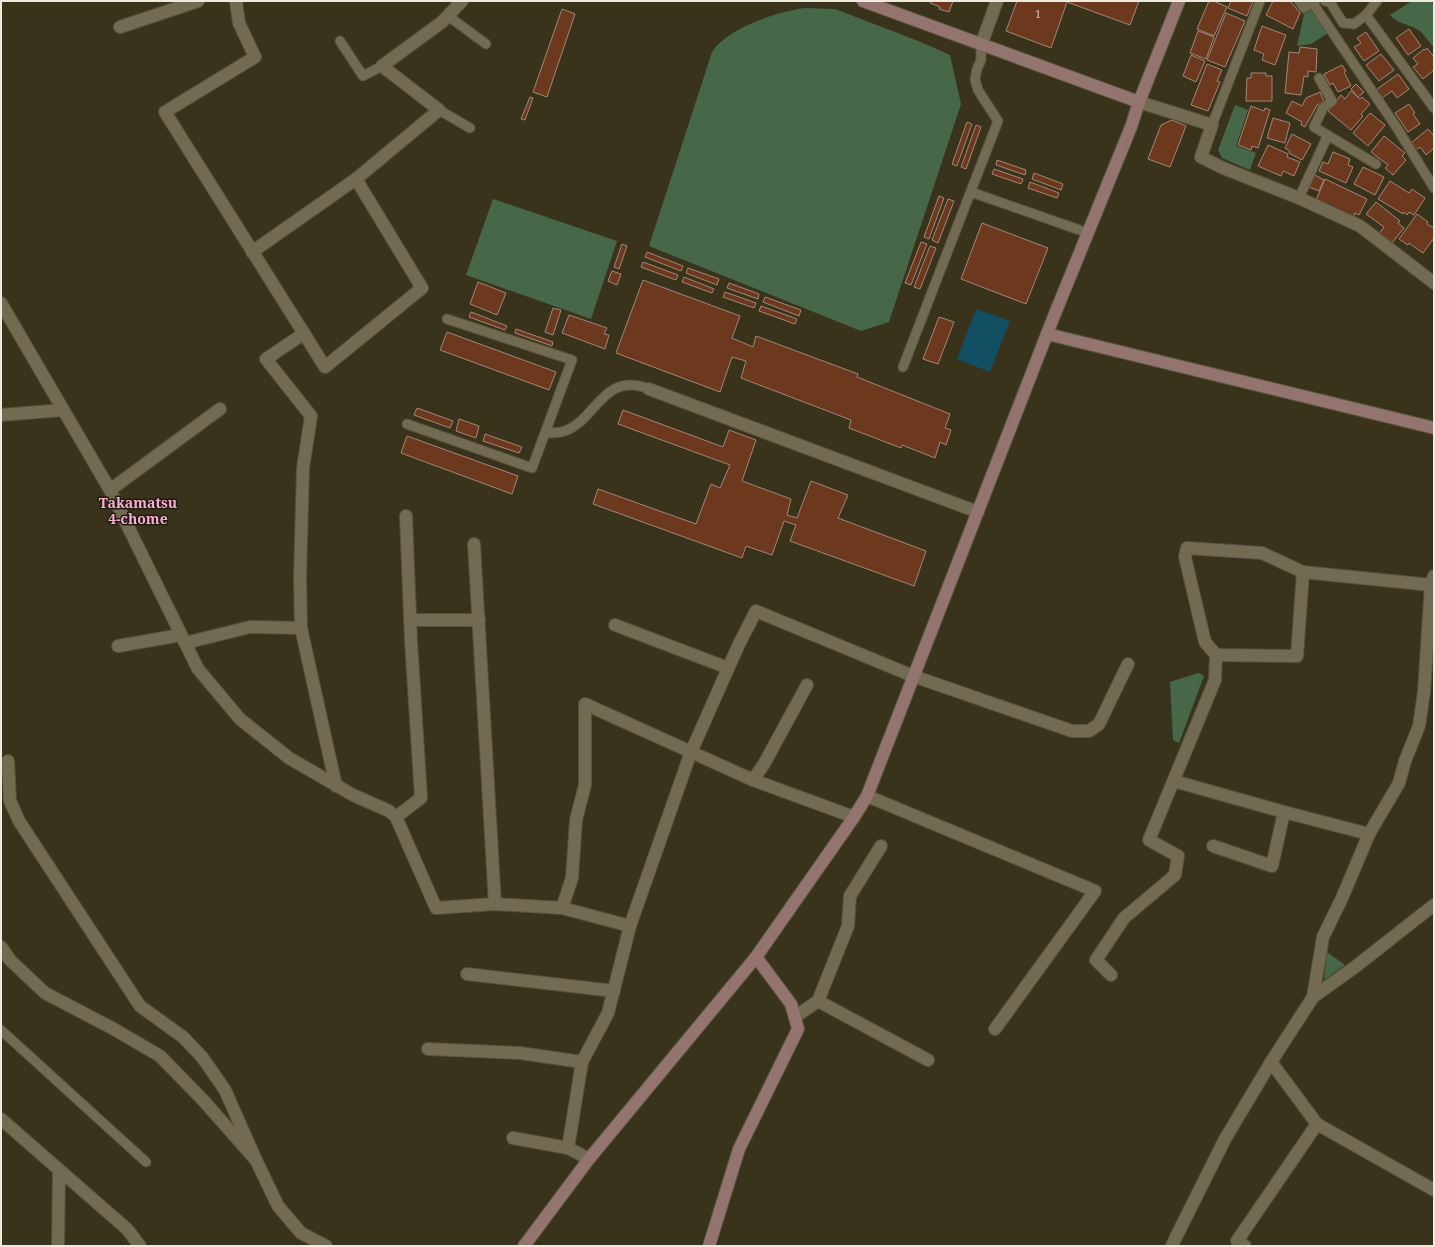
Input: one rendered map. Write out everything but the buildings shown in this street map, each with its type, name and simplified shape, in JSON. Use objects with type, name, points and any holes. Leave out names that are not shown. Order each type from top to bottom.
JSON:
[{"type":"street","points":[[120,27],[198,1]]},
{"type":"street","points":[[236,1],[239,23],[255,57],[165,112],[325,368],[422,288],[356,179]]},
{"type":"street","points":[[252,252],[356,179],[439,110],[382,66],[437,26],[462,1]]},
{"type":"street","points":[[863,1],[1139,102],[1212,125],[1201,157],[1223,168],[1299,198],[1360,226],[1434,283]]},
{"type":"street","points":[[980,45],[997,1]]},
{"type":"street","points":[[524,1246],[589,1159],[756,957],[854,817],[867,796],[1047,334],[1131,127],[1139,102],[1179,1]]},
{"type":"street","points":[[1,303],[110,490],[198,669],[240,718],[288,758],[336,786],[389,811],[396,817],[436,908],[495,904],[562,908],[630,926]]},
{"type":"street","points":[[303,334],[266,359],[311,416],[304,468],[300,577],[301,628],[336,786]]},
{"type":"street","points":[[1047,334],[1434,428]]},
{"type":"street","points":[[649,389],[978,512]]},
{"type":"street","points":[[110,490],[220,409]]},
{"type":"street","points":[[1,415],[63,410]]},
{"type":"street","points":[[396,817],[421,798],[410,620],[406,516]]},
{"type":"street","points":[[474,544],[495,904]]},
{"type":"street","points":[[1111,975],[1096,960],[1124,918],[1175,875],[1178,856],[1149,840],[1215,680],[1216,655],[1205,642],[1185,557],[1187,548],[1262,553],[1303,572],[1433,581],[1424,692],[1419,726],[1398,783],[1369,834],[1342,898],[1323,937],[1313,997]]},
{"type":"street","points":[[1216,655],[1297,656],[1303,572]]},
{"type":"street","points":[[568,1148],[582,1062],[608,1013],[630,926],[691,752],[739,644],[756,611],[913,676],[1072,731],[1089,731],[1099,724],[1128,664]]},
{"type":"street","points":[[410,620],[479,620]]},
{"type":"street","points":[[615,625],[728,668]]},
{"type":"street","points":[[118,646],[183,639],[250,627],[301,628]]},
{"type":"street","points":[[753,780],[764,764],[807,685]]},
{"type":"street","points":[[562,908],[572,878],[576,820],[585,785],[585,704],[753,780],[854,817]]},
{"type":"street","points":[[8,762],[10,801],[19,821],[140,1006],[183,1037],[202,1057],[225,1090],[278,1206],[301,1233],[326,1246]]},
{"type":"street","points":[[1174,781],[1369,834]]},
{"type":"street","points":[[867,796],[1096,890],[995,1029]]},
{"type":"street","points":[[1213,846],[1272,866],[1284,812]]},
{"type":"street","points":[[795,1017],[818,1001],[848,926],[850,896],[881,846]]},
{"type":"street","points":[[1172,1246],[1225,1139],[1271,1062],[1313,997],[1355,967],[1434,905]]},
{"type":"street","points":[[1,947],[10,960],[45,993],[112,1028],[160,1056],[202,1099],[256,1160]]},
{"type":"street","points":[[709,1246],[739,1149],[798,1029],[791,1004],[756,957]]},
{"type":"street","points":[[467,974],[614,991]]},
{"type":"street","points":[[818,1001],[928,1060]]},
{"type":"street","points":[[428,1050],[520,1054],[582,1062]]},
{"type":"street","points":[[1271,1062],[1317,1124],[1434,1190]]},
{"type":"street","points":[[1,1119],[127,1229],[140,1246]]},
{"type":"street","points":[[1246,1246],[1237,1241],[1317,1124]]},
{"type":"street","points":[[513,1138],[568,1148],[589,1159]]},
{"type":"street","points":[[58,1246],[59,1170]]},
{"type":"lane","points":[[1212,125],[1260,1]]},
{"type":"lane","points":[[1299,1],[1304,8],[1313,2],[1397,128],[1434,188]]},
{"type":"lane","points":[[1324,1],[1330,2],[1343,23],[1354,24],[1366,15],[1377,1]]},
{"type":"lane","points":[[1366,15],[1434,108]]},
{"type":"lane","points":[[448,16],[486,44]]},
{"type":"lane","points":[[340,41],[363,76],[382,66]]},
{"type":"lane","points":[[903,367],[998,121],[978,90],[976,79],[977,69],[982,60],[980,45]]},
{"type":"lane","points":[[1319,78],[1332,101],[1323,108],[1314,127],[1376,164]]},
{"type":"lane","points":[[439,110],[470,128]]},
{"type":"lane","points":[[1299,198],[1328,135]]},
{"type":"lane","points":[[971,192],[1088,233]]},
{"type":"lane","points":[[407,424],[532,468],[546,433],[572,360],[447,319]]},
{"type":"lane","points":[[546,433],[564,432],[577,424],[597,402],[611,391],[626,385],[638,385],[649,389]]},
{"type":"lane","points":[[1,1030],[146,1162]]},
{"type":"green space","points":[[1412,1],[1431,1],[1434,5],[1434,48],[1420,31],[1396,20],[1390,15]]},
{"type":"green space","points":[[804,8],[835,9],[921,42],[950,55],[961,104],[889,322],[861,331],[649,246],[712,52],[719,43],[754,22],[780,13]]},
{"type":"green space","points":[[1312,9],[1328,33],[1311,44],[1297,46],[1304,14]]},
{"type":"green space","points":[[1235,105],[1248,110],[1236,146],[1256,153],[1250,170],[1222,158],[1218,150]]},
{"type":"green space","points":[[493,199],[617,241],[591,319],[466,275]]},
{"type":"green space","points":[[1198,673],[1204,676],[1179,743],[1173,740],[1170,682]]},
{"type":"green space","points":[[1327,952],[1345,965],[1324,980]]},
{"type":"water","points":[[976,309],[1010,321],[990,372],[957,359]]},
{"type":"district","name":"Takamatsu 4-chome","points":[[138,512]]}]
